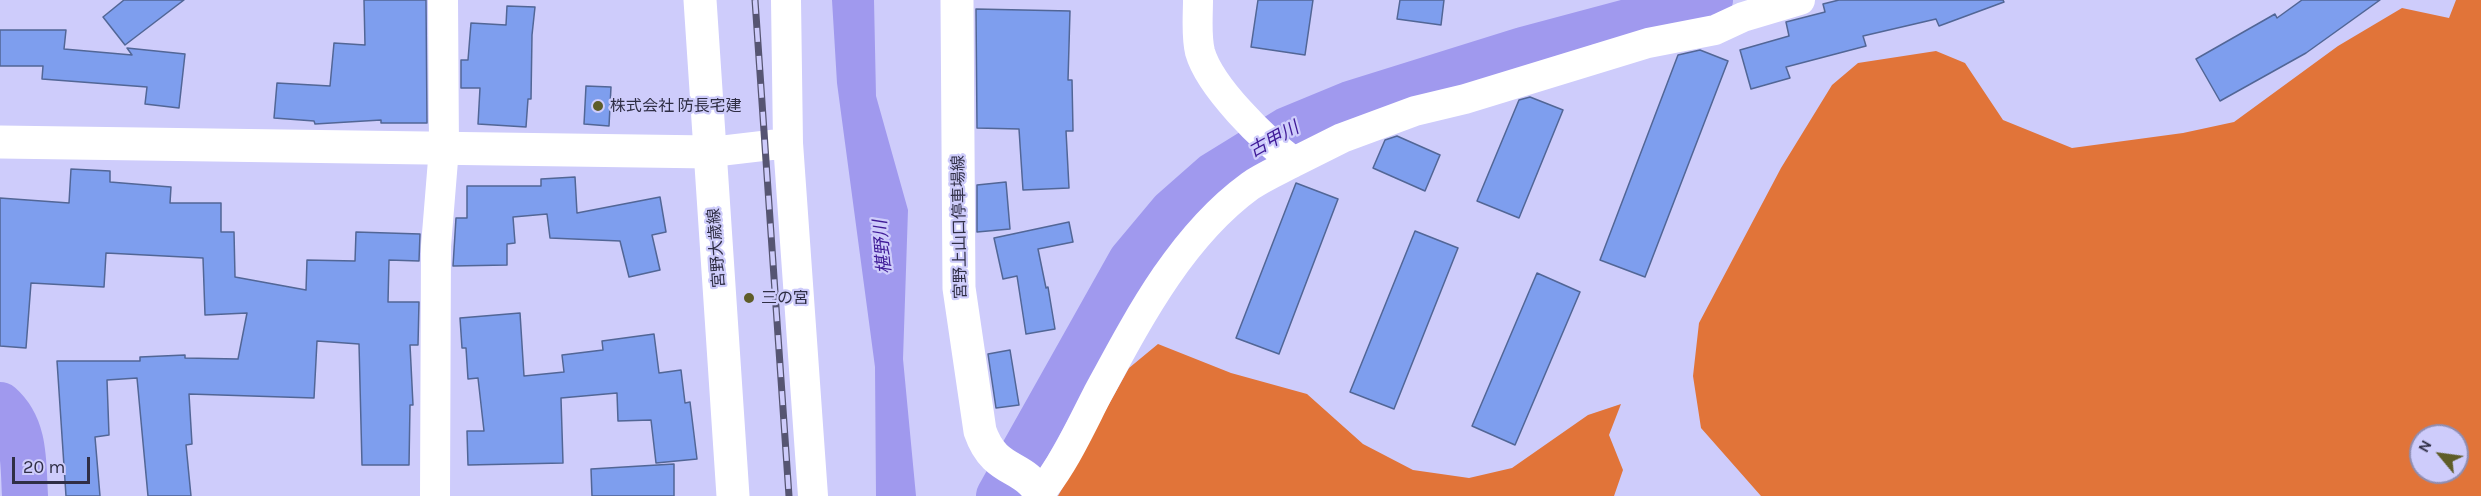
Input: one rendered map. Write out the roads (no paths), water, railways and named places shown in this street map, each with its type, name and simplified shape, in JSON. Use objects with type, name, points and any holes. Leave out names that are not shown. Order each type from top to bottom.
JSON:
[{"type":"main road","name":"宮野大歳線","points":[[700,0],[733,496]]},
{"type":"main road","name":"宮野上山口停車場線","points":[[957,0],[959,288],[980,431],[986,449],[996,460],[1037,491]]},
{"type":"main road","points":[[0,142],[711,152]]},
{"type":"street","points":[[435,496],[436,246],[444,148],[443,0]]},
{"type":"street","points":[[786,0],[788,143],[813,496]]},
{"type":"street","points":[[1198,0],[1200,51],[1214,81],[1289,159]]},
{"type":"street","points":[[1037,491],[1074,440],[1134,327],[1184,252],[1224,208],[1251,185],[1289,159],[1415,111],[1465,99],[1648,43],[1715,30],[1743,17],[1800,0]]},
{"type":"street","points":[[711,152],[788,143]]},
{"type":"water","name":"椹野川","points":[[832,0],[874,0],[876,96],[908,210],[903,359],[916,496],[876,496],[875,367],[837,83]]},
{"type":"waterway","name":"古甲川","points":[[999,496],[1131,261],[1172,212],[1214,175],[1287,130],[1350,104],[1523,50],[1710,0]]},
{"type":"waterway","points":[[0,405],[15,424],[19,435],[22,447],[25,496]]},
{"type":"railway","points":[[755,0],[789,496]]},
{"type":"place","name":"株式会社 防長宅建","points":[[598,106]]},
{"type":"place","name":"三の宮","points":[[749,298]]}]
